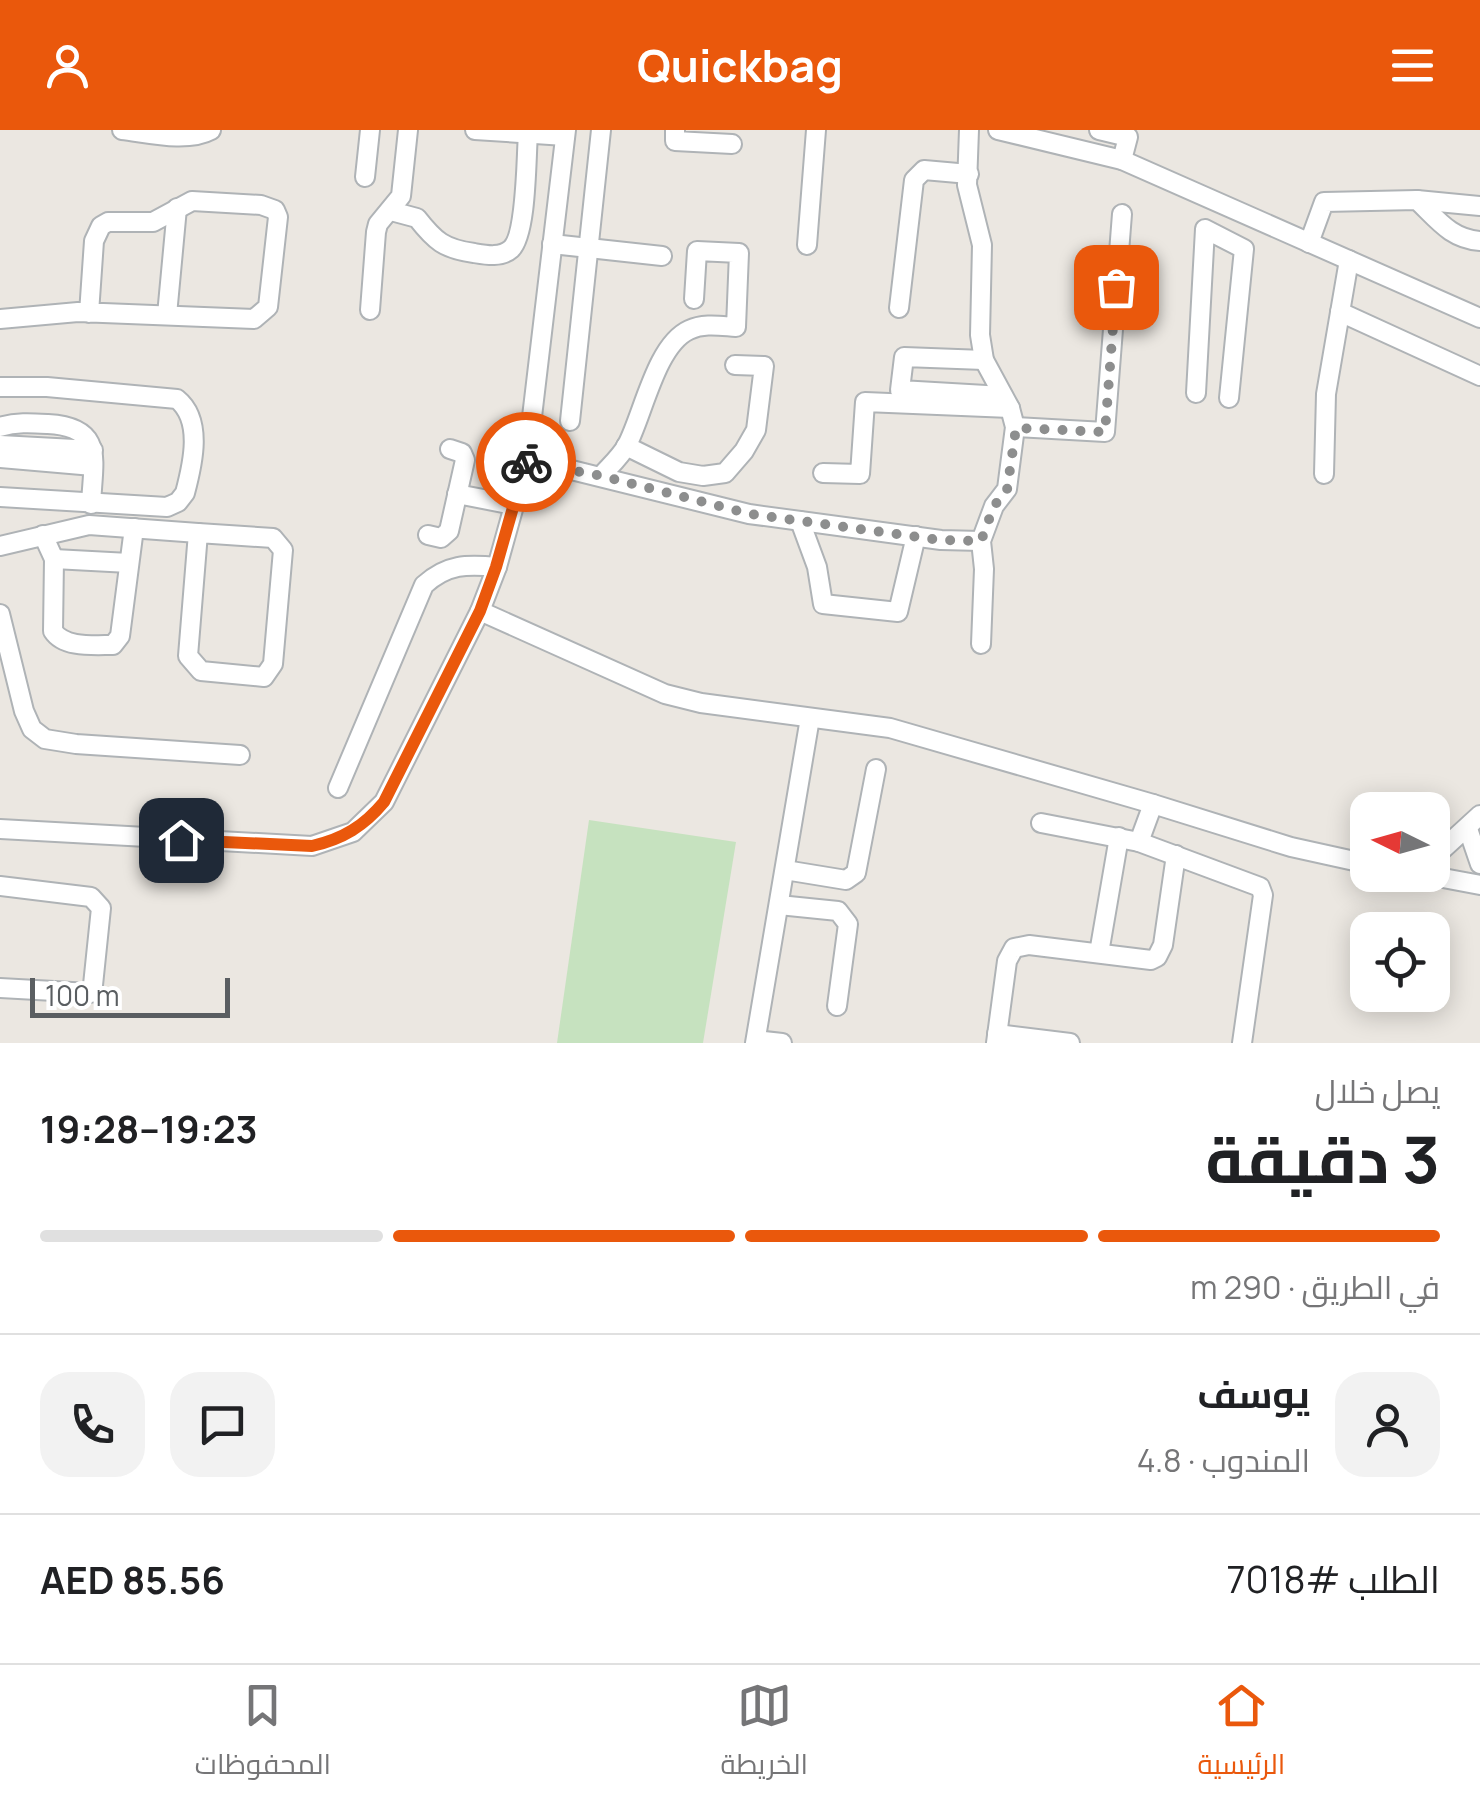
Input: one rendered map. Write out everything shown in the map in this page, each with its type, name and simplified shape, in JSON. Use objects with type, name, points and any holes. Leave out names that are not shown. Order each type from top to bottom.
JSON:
[{"type":"lane","points":[[122,130],[188,136],[200,136],[211,130]]},
{"type":"lane","points":[[365,177],[370,130]]},
{"type":"lane","points":[[370,310],[376,232],[378,224],[402,196],[408,130]]},
{"type":"lane","points":[[0,829],[290,846],[333,841],[370,818],[384,802],[480,611],[527,459],[565,133],[475,130]]},
{"type":"lane","points":[[570,421],[601,130]]},
{"type":"lane","points":[[675,130],[675,141],[732,144]]},
{"type":"lane","points":[[807,245],[816,130]]},
{"type":"lane","points":[[969,130],[972,210],[982,246],[980,335],[984,360],[1016,428],[1007,490],[994,506],[981,541],[981,644]]},
{"type":"lane","points":[[998,130],[1122,160],[1480,318]]},
{"type":"lane","points":[[1099,130],[1129,133],[1122,160]]},
{"type":"lane","points":[[391,211],[418,218],[436,242],[455,251],[500,255],[511,249],[520,228],[528,134]]},
{"type":"lane","points":[[900,308],[914,180],[924,170],[969,174]]},
{"type":"lane","points":[[0,319],[89,313],[254,319],[268,307],[278,217],[268,206],[203,200],[177,208],[153,222],[108,222],[101,226],[94,241],[89,313]]},
{"type":"lane","points":[[1309,243],[1324,202],[1418,200],[1480,206]]},
{"type":"lane","points":[[1418,200],[1460,240],[1480,241]]},
{"type":"lane","points":[[167,315],[177,208]]},
{"type":"lane","points":[[1228,240],[1239,209]]},
{"type":"lane","points":[[1016,428],[1105,432],[1122,214]]},
{"type":"lane","points":[[1196,393],[1205,229],[1244,249],[1229,398]]},
{"type":"lane","points":[[552,244],[662,256]]},
{"type":"lane","points":[[602,476],[626,446],[659,367],[686,330],[708,325],[736,327],[739,253],[697,251],[694,299]]},
{"type":"lane","points":[[1324,474],[1326,394],[1349,260]]},
{"type":"lane","points":[[1340,312],[1480,376]]},
{"type":"lane","points":[[984,360],[904,357],[900,390],[1007,402]]},
{"type":"lane","points":[[626,446],[679,472],[703,476],[725,472],[756,430],[764,366],[734,365]]},
{"type":"lane","points":[[0,387],[165,397],[188,407],[194,419],[188,482],[178,502],[168,507],[0,496]]},
{"type":"lane","points":[[823,473],[860,474],[865,402],[1007,402]]},
{"type":"lane","points":[[0,427],[22,423],[76,428],[90,441],[91,504]]},
{"type":"lane","points":[[0,445],[93,458]]},
{"type":"lane","points":[[428,535],[448,535],[465,460],[462,453],[450,448]]},
{"type":"lane","points":[[0,458],[93,458]]},
{"type":"lane","points":[[527,459],[750,514],[981,541]]},
{"type":"lane","points":[[457,494],[514,505]]},
{"type":"lane","points":[[800,521],[817,568],[824,604],[898,612],[916,536]]},
{"type":"lane","points":[[0,546],[89,525],[265,537],[280,543],[283,550],[274,664],[264,677],[201,671],[188,656],[198,533]]},
{"type":"lane","points":[[42,535],[54,559],[53,631],[66,642],[108,646],[120,640],[134,528]]},
{"type":"lane","points":[[54,559],[129,563]]},
{"type":"lane","points":[[338,788],[424,585],[439,572],[458,565],[496,567]]},
{"type":"lane","points":[[480,611],[665,694],[701,703],[890,728],[1290,847],[1350,860]]},
{"type":"lane","points":[[0,614],[24,711],[32,730],[45,739],[240,755]]},
{"type":"lane","points":[[782,1043],[755,1042],[810,718]]},
{"type":"lane","points":[[785,870],[846,880],[856,873],[876,769]]},
{"type":"lane","points":[[1140,842],[1153,804]]},
{"type":"lane","points":[[1041,822],[1140,842],[1257,884],[1262,890],[1242,1043]]},
{"type":"lane","points":[[1450,843],[1474,822]]},
{"type":"lane","points":[[1474,822],[1480,864]]},
{"type":"lane","points":[[1099,953],[1119,837]]},
{"type":"lane","points":[[1070,1043],[996,1038],[1007,960],[1014,948],[1029,945],[1151,960],[1162,952],[1176,855]]},
{"type":"lane","points":[[1450,880],[1480,886]]},
{"type":"lane","points":[[0,886],[90,896],[97,901],[100,916],[90,993],[0,988]]},
{"type":"lane","points":[[779,905],[830,909],[844,916],[848,924],[837,1006]]},
{"type":"green space","points":[[589,820],[736,842],[703,1043],[557,1043]]},
{"type":"way so far","points":[[526,462],[527,459],[602,476],[750,514],[940,540],[981,541],[994,506],[1007,490],[1016,428],[1105,432],[1116,287]]},
{"type":"route","points":[[181,840],[312,846],[353,832],[370,818],[384,802],[480,611],[526,462]]}]
